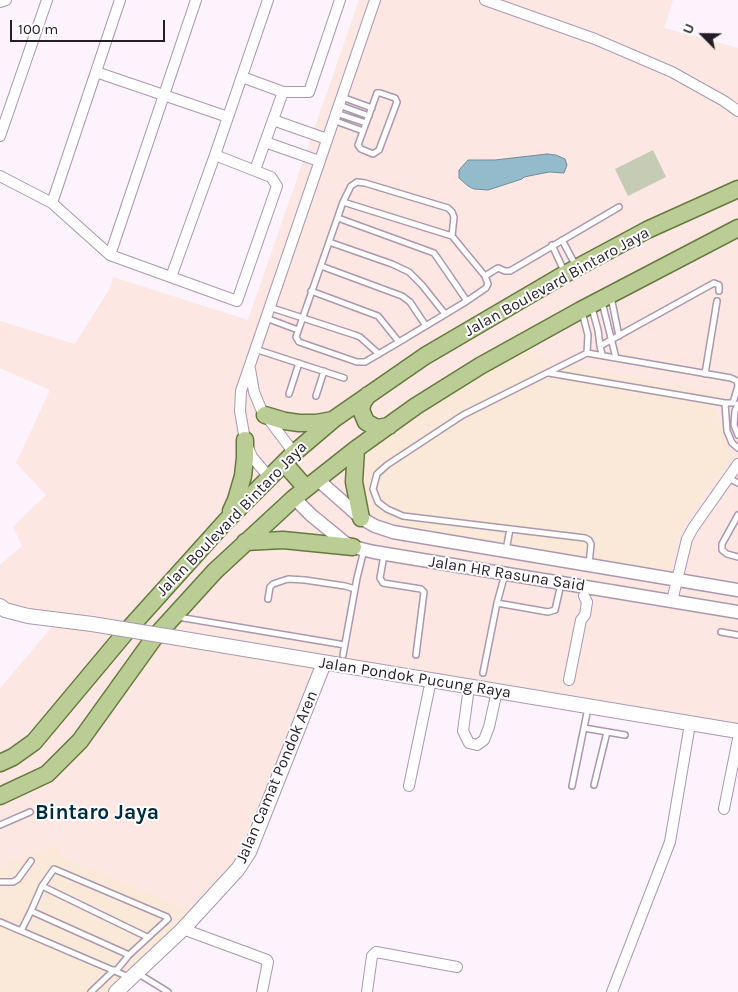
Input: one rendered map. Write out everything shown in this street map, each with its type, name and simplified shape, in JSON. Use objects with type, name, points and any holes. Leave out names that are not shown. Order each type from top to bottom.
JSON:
[{"type":"main road","name":"Jalan Boulevard Bintaro Jaya","points":[[0,763],[14,757],[34,742],[121,638],[225,522],[289,458],[334,420],[425,356],[571,271],[648,230],[738,189]]},
{"type":"main road","name":"Jalan Boulevard Bintaro Jaya","points":[[0,796],[47,774],[80,741],[143,652],[215,571],[306,488],[356,449],[416,406],[480,366],[596,302],[738,228]]},
{"type":"main road","points":[[368,395],[363,402],[361,410],[366,422],[377,428],[389,426]]},
{"type":"main road","points":[[264,415],[285,422],[316,423],[334,420]]},
{"type":"main road","points":[[225,522],[236,500],[243,476],[245,440]]},
{"type":"main road","points":[[356,449],[354,482],[361,518]]},
{"type":"main road","points":[[289,458],[306,488]]},
{"type":"main road","points":[[245,542],[292,541],[359,548]]},
{"type":"main road","points":[[197,554],[207,551],[213,554],[217,560],[215,571]]},
{"type":"main road","name":"Jalan Pondok Pucung Raya","points":[[0,606],[5,610],[28,616],[92,624],[738,731]]},
{"type":"main road","name":"Jalan Camat Pondok Aren","points":[[116,992],[183,929],[232,877],[249,852],[324,663]]},
{"type":"street","points":[[0,2],[6,0]]},
{"type":"street","points":[[0,136],[47,0]]},
{"type":"street","points":[[52,203],[120,0]]},
{"type":"street","points":[[110,255],[196,0]]},
{"type":"street","points":[[171,277],[268,0]]},
{"type":"street","points":[[242,77],[283,92],[309,92],[340,0]]},
{"type":"street","points":[[269,477],[252,457],[245,440],[241,421],[241,391],[375,0]]},
{"type":"street","points":[[485,0],[595,39],[664,69],[724,101],[738,111]]},
{"type":"street","points":[[96,72],[228,117]]},
{"type":"street","points":[[255,170],[283,92]]},
{"type":"street","points":[[273,120],[327,139]]},
{"type":"street","points":[[265,142],[319,161]]},
{"type":"street","points":[[0,176],[52,203],[110,255],[237,301],[277,186],[271,177],[215,155]]},
{"type":"street","points":[[250,365],[254,392],[264,415],[289,458]]},
{"type":"street","points":[[672,601],[684,550],[693,528],[738,464]]},
{"type":"street","name":"Jalan HR Rasuna Said","points":[[306,488],[334,495],[361,518],[393,532],[676,580],[735,587]]},
{"type":"street","name":"Jalan HR Rasuna Said","points":[[306,488],[334,534],[359,548],[384,554],[561,583],[585,592],[672,601],[738,612]]},
{"type":"street","points":[[489,571],[493,550]]},
{"type":"street","points":[[570,680],[581,620],[578,614],[580,601],[585,592]]},
{"type":"street","points":[[408,786],[431,680]]},
{"type":"street","points":[[469,687],[463,731],[468,743],[477,745],[484,740],[489,727],[497,691]]},
{"type":"street","points":[[612,992],[670,842],[690,724]]},
{"type":"street","points":[[724,809],[738,739]]},
{"type":"street","points":[[183,929],[267,960],[262,992]]},
{"type":"street","points":[[367,992],[372,956],[376,952],[457,967]]},
{"type":"lane","points":[[378,93],[395,98],[397,101],[379,150],[376,153],[364,151],[359,148],[358,143],[369,116],[378,93]]},
{"type":"lane","points":[[337,109],[372,108]]},
{"type":"lane","points":[[337,109],[369,116]]},
{"type":"lane","points":[[337,109],[366,123]]},
{"type":"lane","points":[[337,109],[363,131]]},
{"type":"lane","points":[[343,202],[452,236],[485,276],[487,287],[365,362],[351,360],[299,342],[296,337],[343,202],[351,186],[357,182],[365,182],[448,208],[454,217],[452,236]]},
{"type":"lane","points":[[485,276],[498,268],[505,271],[510,270],[619,207]]},
{"type":"lane","points":[[338,218],[434,254],[467,301]]},
{"type":"lane","points":[[562,240],[571,271]]},
{"type":"lane","points":[[329,242],[392,264],[409,272],[445,314]]},
{"type":"lane","points":[[552,245],[571,271]]},
{"type":"lane","points":[[321,266],[402,296],[410,302],[426,326]]},
{"type":"lane","points":[[600,346],[714,282],[719,285],[719,291]]},
{"type":"lane","points":[[312,291],[378,316],[399,342]]},
{"type":"lane","points":[[705,374],[717,301]]},
{"type":"lane","points":[[596,302],[619,336]]},
{"type":"lane","points":[[596,302],[616,358]]},
{"type":"lane","points":[[596,302],[602,354]]},
{"type":"lane","points":[[587,353],[588,335],[596,302]]},
{"type":"lane","points":[[270,307],[355,335],[378,354]]},
{"type":"lane","points":[[266,318],[298,330]]},
{"type":"lane","points":[[255,349],[344,378]]},
{"type":"lane","points":[[549,373],[725,403],[733,403],[738,385],[737,381],[732,378],[602,354],[587,353],[463,415],[387,465],[377,474],[373,490],[378,502],[387,509],[403,516],[585,538],[591,544],[589,565]]},
{"type":"lane","points":[[289,394],[299,363]]},
{"type":"lane","points":[[316,396],[324,372]]},
{"type":"lane","points":[[725,403],[727,431],[732,443],[738,448]]},
{"type":"lane","points":[[738,404],[734,425],[738,435]]},
{"type":"lane","points":[[728,478],[738,483]]},
{"type":"lane","points":[[738,515],[722,544],[722,550],[727,554],[738,557]]},
{"type":"lane","points":[[506,552],[510,529]]},
{"type":"lane","points":[[343,655],[355,589],[359,548]]},
{"type":"lane","points":[[384,554],[380,578],[383,583],[421,589],[424,592],[416,655]]},
{"type":"lane","points":[[483,673],[505,573]]},
{"type":"lane","points":[[268,599],[270,587],[273,584],[288,579],[305,580],[355,589]]},
{"type":"lane","points":[[497,604],[552,612],[555,610],[561,583]]},
{"type":"lane","points":[[173,616],[345,645]]},
{"type":"lane","points":[[721,632],[738,635]]},
{"type":"lane","points":[[572,786],[589,706]]},
{"type":"lane","points":[[584,728],[625,735]]},
{"type":"lane","points":[[594,785],[607,732]]},
{"type":"lane","points":[[0,825],[30,812]]},
{"type":"lane","points":[[0,882],[13,882],[31,861]]},
{"type":"lane","points":[[21,931],[42,886],[52,870],[56,868],[167,917],[167,921],[147,937],[115,971],[91,992]]},
{"type":"lane","points":[[42,886],[147,937]]},
{"type":"lane","points":[[31,910],[129,955]]},
{"type":"lane","points":[[0,922],[115,971],[134,975],[168,992]]},
{"type":"shaded area","points":[[359,0],[673,0],[664,28],[738,48],[738,737],[323,667],[264,828],[235,883],[117,992],[0,992],[0,688],[52,627],[17,617],[0,606],[0,565],[22,546],[13,527],[46,495],[16,463],[50,390],[0,368],[0,321],[75,344],[110,288],[113,277],[248,320]]},
{"type":"shaded area","points":[[526,350],[545,360],[723,395],[716,414],[735,456],[708,490],[679,532],[670,571],[439,533],[387,521],[368,500],[362,474],[366,461],[376,445],[471,382]]},
{"type":"shaded area","points":[[57,845],[61,856],[200,915],[117,992],[0,992],[0,866]]},
{"type":"green space","points":[[653,150],[666,177],[628,196],[615,169]]},
{"type":"water","points":[[547,154],[565,159],[567,165],[564,173],[549,172],[524,177],[488,190],[474,189],[459,178],[459,170],[468,160],[495,160]]},
{"type":"district","name":"Bintaro Jaya","points":[[97,813]]}]
